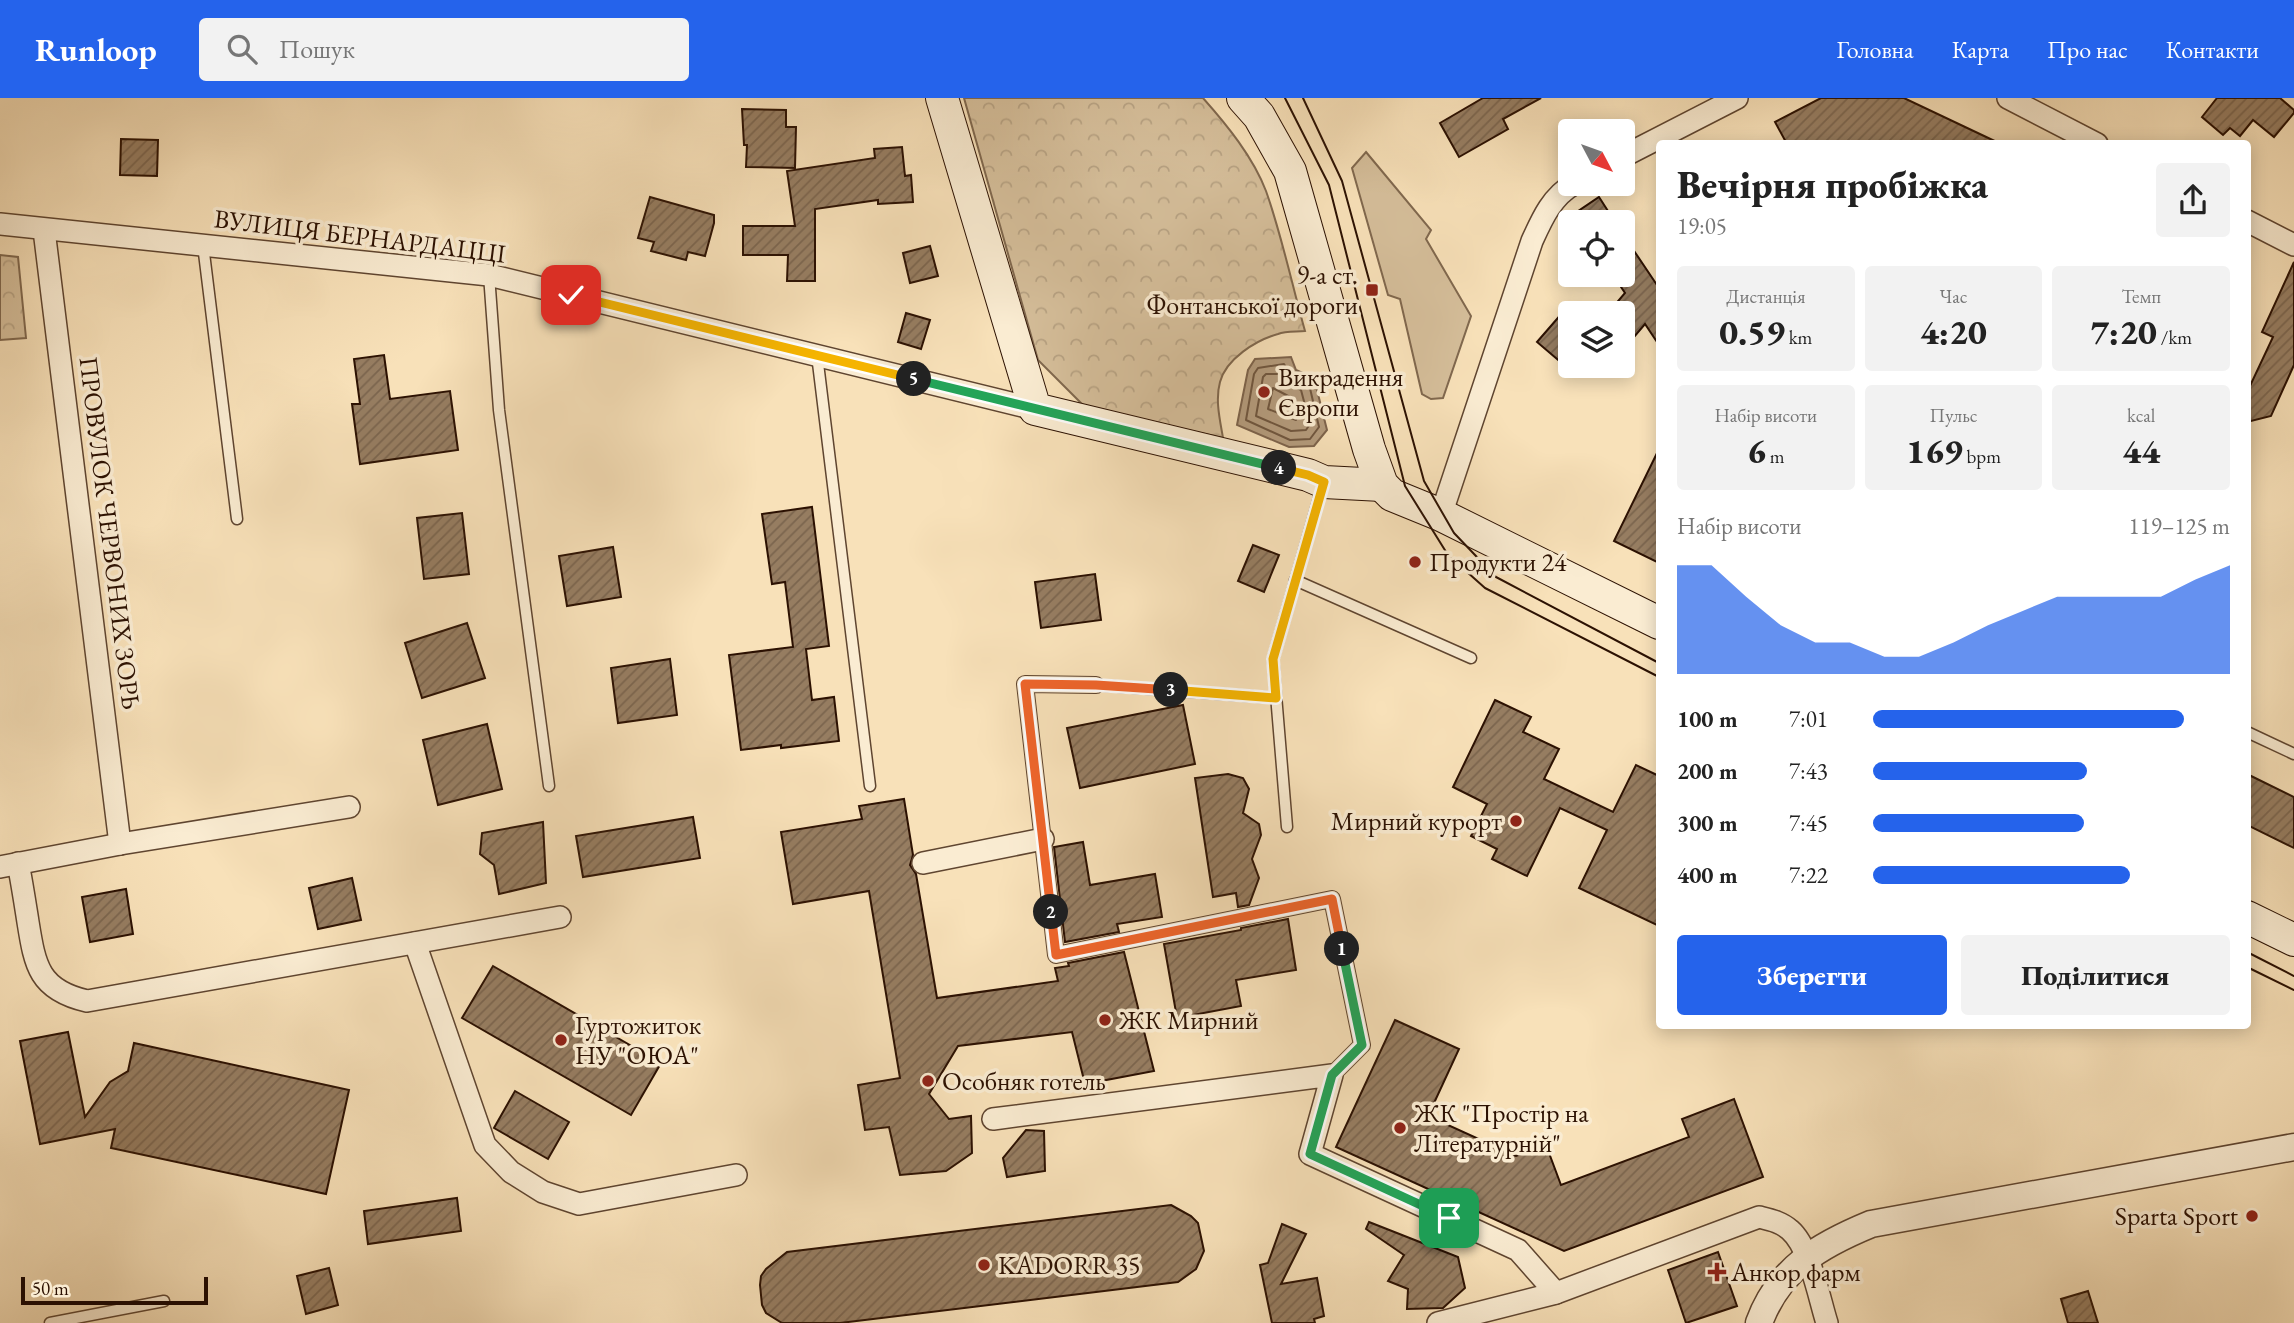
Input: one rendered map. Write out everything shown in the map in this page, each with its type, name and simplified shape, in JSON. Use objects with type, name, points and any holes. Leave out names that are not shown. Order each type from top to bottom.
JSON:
[{"type":"main road","points":[[942,98],[1035,409],[1308,475],[1324,482],[1381,485]]},
{"type":"main road","points":[[1243,98],[1259,116],[1290,171],[1381,485],[1392,495],[1441,515],[1656,622]]},
{"type":"main road","points":[[2251,919],[2294,940]]},
{"type":"street","points":[[1635,150],[1737,98]]},
{"type":"street","points":[[2008,98],[2089,140]]},
{"type":"street","points":[[1441,515],[1532,241],[1545,212],[1559,196]]},
{"type":"street","points":[[2251,222],[2294,245]]},
{"type":"street","name":"ВУЛИЦЯ БЕРНАРДАЦЦІ","points":[[0,224],[489,275],[1035,409]]},
{"type":"street","name":"ПРОВУЛОК ЧЕРВОНИХ ЗОРЬ","points":[[44,230],[120,844]]},
{"type":"street","points":[[1096,685],[1025,684],[1056,955],[1332,899],[1362,1045],[1332,1075],[1310,1154],[1518,1250],[1556,1293]]},
{"type":"street","points":[[349,807],[9,865],[34,959],[42,975],[54,988],[69,997],[87,1001],[560,917]]},
{"type":"street","points":[[923,863],[1043,839]]},
{"type":"street","points":[[415,943],[485,1145],[512,1172],[543,1192],[579,1204],[736,1175]]},
{"type":"street","points":[[993,1119],[1332,1075]]},
{"type":"street","points":[[1759,1323],[1780,1285],[1807,1257],[1839,1237],[1871,1224],[2294,1147]]},
{"type":"street","points":[[1438,1323],[1556,1293],[1759,1217],[1777,1221],[1793,1231],[1807,1257],[1827,1323]]},
{"type":"lane","points":[[203,245],[237,519]]},
{"type":"lane","points":[[489,275],[499,410],[550,786]]},
{"type":"lane","points":[[817,355],[870,786]]},
{"type":"lane","points":[[1287,827],[1273,659],[1324,482]]},
{"type":"lane","points":[[1296,580],[1471,658]]},
{"type":"lane","points":[[1096,685],[1276,698]]},
{"type":"lane","points":[[2251,734],[2294,754]]},
{"type":"lane","points":[[50,1323],[83,1320],[164,1301]]},
{"type":"green space","points":[[964,98],[1203,98],[1230,130],[1247,154],[1266,191],[1305,331],[1281,333],[1260,341],[1228,366],[1220,382],[1218,396],[1223,438],[1085,407],[1038,360]]},
{"type":"green space","points":[[1366,152],[1431,230],[1426,239],[1471,316],[1443,398],[1431,399],[1422,394],[1400,299],[1388,295],[1352,168]]},
{"type":"green space","points":[[0,255],[18,257],[26,338],[0,340]]},
{"type":"water","points":[[1291,357],[1296,370],[1314,378],[1327,430],[1314,446],[1289,447],[1237,425],[1248,370],[1255,359]]},
{"type":"building","points":[[1483,98],[1541,98],[1503,119],[1508,129],[1459,157],[1440,123]]},
{"type":"building","points":[[1821,98],[1904,98],[1993,140],[1785,140],[1775,122]]},
{"type":"building","points":[[2217,98],[2280,98],[2294,113],[2274,137],[2253,120],[2240,136],[2230,128],[2223,135],[2202,117]]},
{"type":"building","points":[[742,109],[786,110],[786,127],[796,127],[795,168],[746,167],[747,145],[744,145]]},
{"type":"building","points":[[121,139],[158,140],[157,176],[120,175]]},
{"type":"building","points":[[902,147],[905,176],[911,175],[913,202],[878,204],[878,200],[815,209],[815,281],[787,281],[788,255],[743,255],[743,226],[795,226],[787,171],[875,158],[874,149]]},
{"type":"building","points":[[650,197],[714,215],[705,256],[688,252],[686,260],[651,251],[654,242],[638,238]]},
{"type":"building","points":[[1599,197],[1607,210],[1580,210]]},
{"type":"building","points":[[930,246],[938,276],[910,283],[903,253]]},
{"type":"building","points":[[1635,252],[1656,284],[1656,340],[1645,324],[1635,336],[1635,301],[1618,301],[1625,293],[1621,287],[1635,287]]},
{"type":"building","points":[[2294,262],[2294,365],[2271,416],[2251,421],[2251,384],[2273,337],[2262,332]]},
{"type":"building","points":[[906,313],[930,320],[921,349],[898,342]]},
{"type":"building","points":[[1558,318],[1558,360],[1537,342]]},
{"type":"building","points":[[384,355],[390,399],[450,391],[458,450],[360,464],[352,404],[360,404],[354,359]]},
{"type":"building","points":[[1656,455],[1656,562],[1614,541]]},
{"type":"building","points":[[812,507],[829,646],[806,649],[812,700],[834,697],[839,741],[741,750],[729,655],[793,647],[785,582],[772,584],[762,514]]},
{"type":"building","points":[[462,513],[469,574],[424,579],[417,518]]},
{"type":"building","points":[[1253,545],[1279,555],[1264,592],[1238,581]]},
{"type":"building","points":[[613,547],[621,597],[567,606],[559,556]]},
{"type":"building","points":[[1095,574],[1101,620],[1041,628],[1035,582]]},
{"type":"building","points":[[467,623],[485,678],[422,698],[405,643]]},
{"type":"building","points":[[670,659],[677,715],[618,723],[611,668]]},
{"type":"building","name":"Мирний курорт","points":[[1495,700],[1531,717],[1523,732],[1559,749],[1544,779],[1613,812],[1636,765],[1656,775],[1656,925],[1579,888],[1607,830],[1560,808],[1527,876],[1492,859],[1497,849],[1471,836],[1487,804],[1453,787]]},
{"type":"building","points":[[1183,705],[1195,764],[1080,788],[1067,728]]},
{"type":"building","points":[[487,724],[502,789],[438,805],[423,740]]},
{"type":"building","points":[[1228,774],[1243,778],[1249,789],[1243,813],[1259,824],[1261,835],[1252,859],[1259,878],[1249,905],[1238,907],[1236,893],[1213,897],[1195,778]]},
{"type":"building","points":[[2251,776],[2294,797],[2294,848],[2251,827]]},
{"type":"building","points":[[904,799],[913,855],[910,865],[916,874],[937,998],[1058,981],[1055,968],[1124,952],[1154,1071],[1085,1084],[1072,1032],[958,1046],[929,1094],[949,1119],[971,1116],[972,1153],[946,1171],[900,1175],[889,1127],[865,1130],[858,1085],[900,1078],[869,891],[793,904],[781,832],[862,819],[859,806]]},
{"type":"building","points":[[693,817],[700,858],[583,877],[576,836]]},
{"type":"building","points":[[543,822],[546,883],[499,894],[494,865],[480,854],[482,833]]},
{"type":"building","points":[[1083,842],[1090,885],[1155,874],[1162,917],[1117,924],[1119,932],[1065,942],[1054,847]]},
{"type":"building","points":[[352,878],[361,920],[318,929],[309,888]]},
{"type":"building","points":[[126,889],[133,934],[90,942],[82,897]]},
{"type":"building","points":[[1288,919],[1296,970],[1236,980],[1241,1006],[1177,1018],[1164,944]]},
{"type":"building","name":"Гуртожиток НУ \"ОЮА\"","points":[[493,966],[661,1063],[631,1115],[462,1018]]},
{"type":"building","name":"ЖК \"Простір на Літературній\"","points":[[1395,1020],[1459,1049],[1428,1116],[1516,1156],[1546,1145],[1561,1185],[1689,1137],[1682,1119],[1734,1099],[1763,1177],[1564,1251],[1336,1147]]},
{"type":"building","points":[[68,1032],[85,1117],[110,1082],[128,1071],[134,1043],[349,1090],[326,1194],[111,1148],[115,1129],[40,1144],[20,1041]]},
{"type":"building","points":[[515,1091],[569,1122],[548,1159],[494,1128]]},
{"type":"building","points":[[1026,1130],[1044,1131],[1045,1171],[1007,1177],[1003,1158]]},
{"type":"building","points":[[457,1198],[461,1231],[368,1244],[364,1211]]},
{"type":"building","name":"KADORR 35","points":[[1171,1205],[1198,1223],[1204,1251],[1196,1269],[1178,1282],[840,1323],[782,1323],[766,1313],[762,1305],[761,1276],[787,1252]]},
{"type":"building","points":[[1369,1222],[1458,1257],[1465,1288],[1443,1308],[1407,1309],[1408,1289],[1388,1281],[1404,1255],[1366,1229]]},
{"type":"building","points":[[1282,1224],[1306,1234],[1281,1284],[1317,1278],[1324,1316],[1314,1319],[1315,1323],[1272,1323],[1260,1265],[1268,1263]]},
{"type":"building","points":[[1718,1252],[1737,1306],[1686,1323],[1668,1270]]},
{"type":"building","points":[[329,1268],[338,1305],[306,1314],[297,1276]]},
{"type":"building","points":[[2088,1291],[2098,1323],[2068,1323],[2061,1299]]},
{"type":"tram line","points":[[1285,98],[1329,185],[1405,486],[1448,555],[1485,588],[1656,675]]},
{"type":"tram line","points":[[1303,98],[1342,181],[1424,481],[1454,533],[1496,577],[1656,661]]},
{"type":"tram line","points":[[2251,954],[2294,976]]},
{"type":"tram line","points":[[2251,969],[2294,990]]},
{"type":"place","name":"9-а ст. Фонтанської дороги","points":[[1372,290]]},
{"type":"place","name":"Викрадення Європи","points":[[1264,392]]},
{"type":"place","name":"Продукти 24","points":[[1415,562]]},
{"type":"place","name":"Мирний курорт","points":[[1516,821]]},
{"type":"place","name":"ЖК Мирний","points":[[1105,1020]]},
{"type":"place","name":"Гуртожиток НУ \"ОЮА\"","points":[[561,1040]]},
{"type":"place","name":"Особняк готель","points":[[928,1081]]},
{"type":"place","name":"ЖК \"Простір на Літературній\"","points":[[1400,1128]]},
{"type":"place","name":"Sparta Sport","points":[[2252,1216]]},
{"type":"place","name":"KADORR 35","points":[[984,1265]]},
{"type":"place","name":"Анкор фарм","points":[[1717,1272]]},
{"type":"route","points":[[571,295],[1308,475],[1324,482],[1273,659],[1276,698],[1096,685],[1025,684],[1056,955],[1332,899],[1362,1045],[1332,1075],[1310,1154],[1449,1218]]}]
